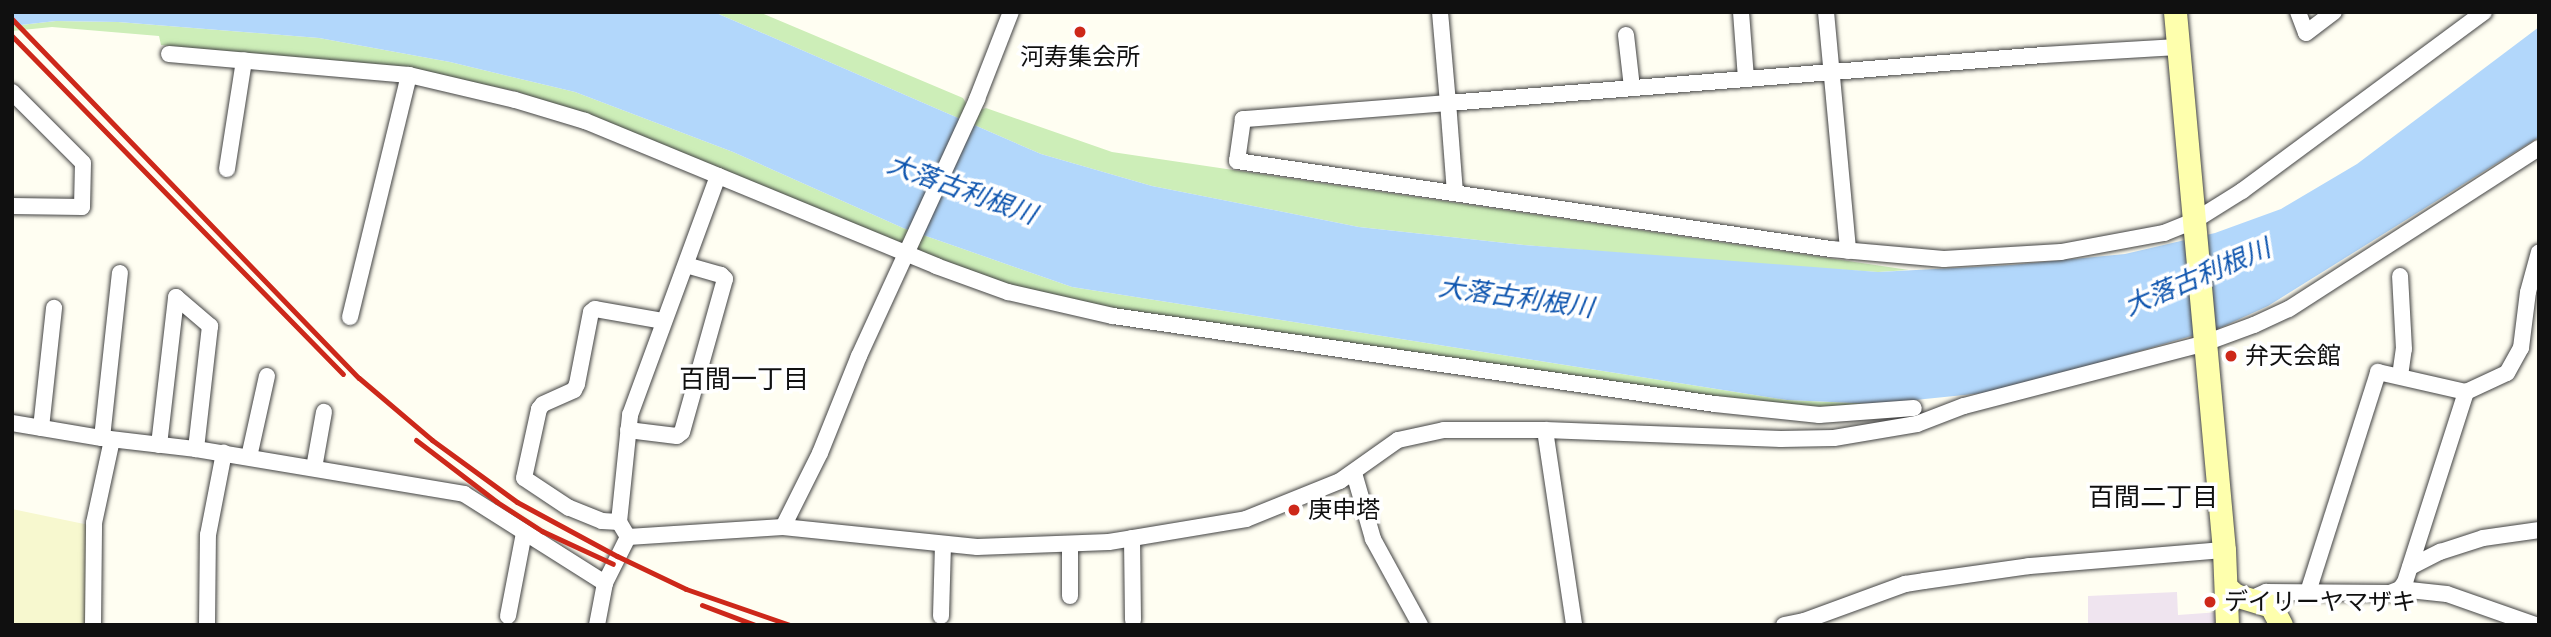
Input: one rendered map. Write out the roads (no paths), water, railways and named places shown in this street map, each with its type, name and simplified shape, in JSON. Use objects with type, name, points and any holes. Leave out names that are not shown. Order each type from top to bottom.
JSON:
[{"type":"main road","points":[[2175,12],[2224,550],[2227,588],[2224,611],[2227,625]]},
{"type":"main road","points":[[2227,588],[2248,600],[2265,603],[2280,620]]},
{"type":"street","points":[[783,527],[820,453],[859,356],[974,105],[1011,12]]},
{"type":"street","points":[[1440,12],[1455,193]]},
{"type":"street","points":[[1741,12],[1746,79]]},
{"type":"street","points":[[1826,12],[1848,251]]},
{"type":"street","points":[[2298,12],[2306,33],[2334,12]]},
{"type":"street","points":[[2178,47],[1243,119],[1237,161],[1848,251],[1944,259],[2061,252],[2195,225],[2476,15]]},
{"type":"street","points":[[1626,35],[1632,88]]},
{"type":"street","points":[[169,54],[409,75],[585,121],[883,243],[1049,303],[1181,328],[1781,412],[1839,414],[1914,408]]},
{"type":"street","points":[[227,169],[244,60]]},
{"type":"street","points":[[350,317],[409,75]]},
{"type":"street","points":[[12,92],[83,163],[82,207],[12,206]]},
{"type":"street","points":[[628,537],[783,527],[976,547],[1070,544],[1132,538],[1246,519],[1354,473],[1383,448],[1413,435],[1444,430],[1545,430],[1732,438],[1857,436],[1917,425],[1965,405],[2064,382],[2204,340],[2289,309],[2539,148]]},
{"type":"street","points":[[628,537],[619,522],[628,430],[663,321],[718,176]]},
{"type":"street","points":[[2280,620],[2289,600],[2304,592],[2378,372],[2466,392],[2507,373],[2530,338],[2528,292],[2539,252]]},
{"type":"street","points":[[628,430],[677,436],[682,432],[725,279],[722,275],[686,265]]},
{"type":"street","points":[[93,625],[94,523],[107,439],[120,273]]},
{"type":"street","points":[[2400,276],[2404,349],[2400,376]]},
{"type":"street","points":[[159,445],[176,297],[210,327],[196,449]]},
{"type":"street","points":[[41,428],[54,307]]},
{"type":"street","points":[[619,522],[603,521],[569,508],[524,478],[539,409],[574,390],[591,312],[595,310],[663,321]]},
{"type":"street","points":[[248,457],[267,376]]},
{"type":"street","points":[[2400,589],[2410,567],[2466,392]]},
{"type":"street","points":[[314,468],[324,412]]},
{"type":"street","points":[[12,423],[107,439],[224,453],[464,494],[605,583]]},
{"type":"street","points":[[1545,430],[1574,625]]},
{"type":"street","points":[[207,625],[208,535],[224,453]]},
{"type":"street","points":[[1354,473],[1373,539],[1420,625]]},
{"type":"street","points":[[2410,567],[2440,552],[2483,538],[2539,530]]},
{"type":"street","points":[[508,616],[524,533]]},
{"type":"street","points":[[597,625],[605,583],[628,537]]},
{"type":"street","points":[[1132,538],[1133,620]]},
{"type":"street","points":[[941,616],[943,544]]},
{"type":"street","points":[[1070,544],[1070,596]]},
{"type":"street","points":[[1784,625],[1829,613],[1905,584],[2029,566],[2224,550]]},
{"type":"street","points":[[2248,600],[2266,592],[2389,593],[2400,589],[2447,594],[2535,625]]},
{"type":"water","name":"大落古利根川","points":[[12,12],[714,12],[1041,154],[1152,186],[1359,227],[1524,245],[1878,272],[2011,265],[2125,254],[2215,233],[2281,209],[2357,164],[2539,27],[2539,137],[2268,306],[2222,327],[2003,391],[1876,404],[1787,400],[1072,287],[903,228],[733,152],[575,92],[450,62],[319,38],[118,22],[56,21],[12,26]]},
{"type":"railway","points":[[12,19],[359,378],[432,440],[517,502],[617,556],[686,589],[790,625]]},
{"type":"railway","points":[[12,36],[343,374]]},
{"type":"railway","points":[[416,440],[497,502],[542,531],[613,564]]},
{"type":"railway","points":[[702,605],[755,625]]},
{"type":"place","name":"河寿集会所","points":[[1080,32]]},
{"type":"place","name":"弁天会館","points":[[2231,356]]},
{"type":"place","name":"庚申塔","points":[[1294,510]]},
{"type":"place","name":"デイリーヤマザキ","points":[[2210,602]]},
{"type":"district","name":"百間一丁目","points":[[744,379]]},
{"type":"district","name":"百間二丁目","points":[[2153,497]]}]
